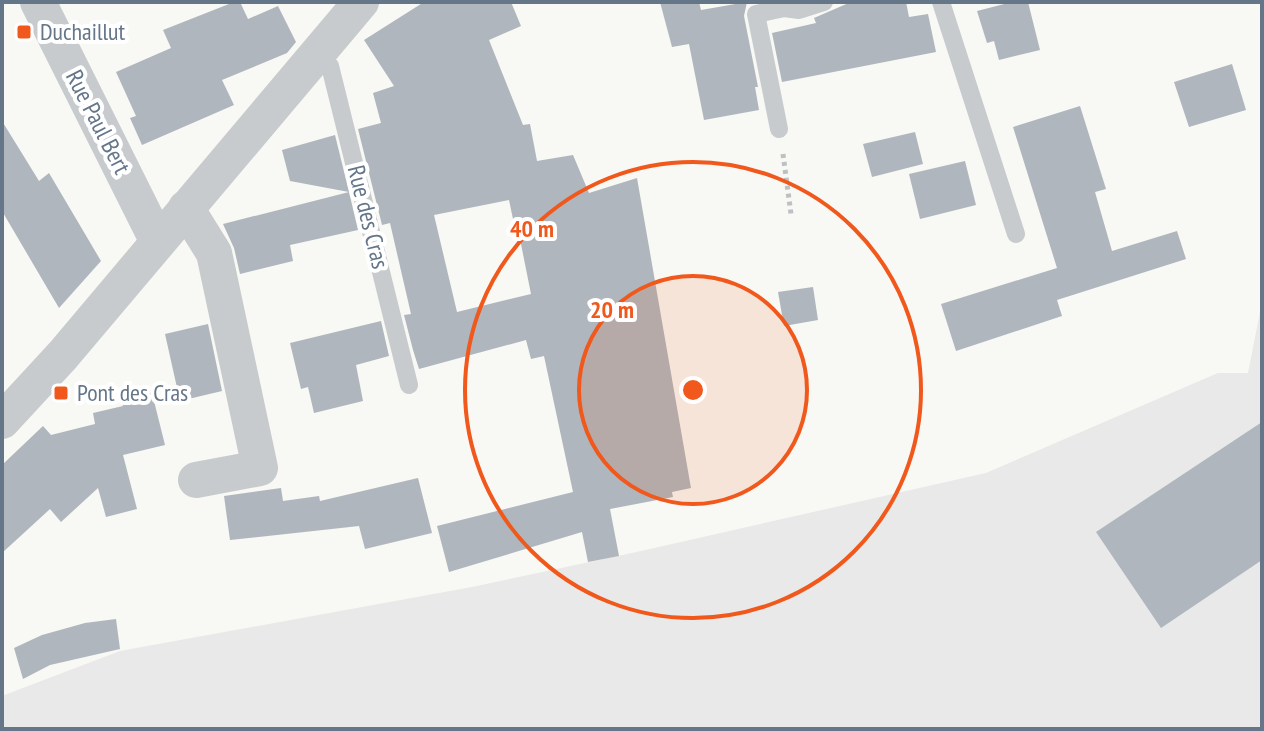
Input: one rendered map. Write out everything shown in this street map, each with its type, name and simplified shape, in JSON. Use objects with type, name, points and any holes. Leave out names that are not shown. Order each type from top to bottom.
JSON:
[{"type":"street","name":"Rue Paul Bert","points":[[38,2],[158,242]]},
{"type":"street","points":[[2,421],[63,355],[361,2]]},
{"type":"street","points":[[186,208],[214,253],[260,468],[196,480]]},
{"type":"lane","points":[[779,129],[756,14],[782,5],[799,10],[824,2]]},
{"type":"lane","points":[[941,2],[1016,234]]},
{"type":"lane","name":"Rue des Cras","points":[[319,53],[330,66],[409,385]]},
{"type":"path","points":[[779,129],[791,214]]},
{"type":"shaded area","points":[[1262,302],[1262,729],[2,729],[2,696],[120,651],[472,587],[986,473],[1218,373],[1248,373]]},
{"type":"building","points":[[240,2],[248,19],[278,6],[296,42],[287,53],[222,80],[234,105],[142,145],[130,118],[136,116],[116,72],[171,48],[163,30]]},
{"type":"building","points":[[424,2],[511,2],[521,26],[489,40],[523,125],[530,124],[537,161],[573,155],[589,193],[637,178],[691,488],[672,492],[673,497],[610,509],[619,556],[588,562],[582,532],[449,572],[437,526],[573,492],[544,356],[531,359],[526,340],[419,369],[404,315],[411,314],[390,223],[382,225],[358,129],[381,123],[373,93],[394,86],[364,40]],"holes":[[[509,200],[513,219],[516,219],[531,294],[457,312],[434,215]]]},
{"type":"building","points":[[660,2],[699,2],[701,10],[747,2],[744,16],[758,87],[755,87],[759,110],[704,120],[689,44],[672,47]]},
{"type":"building","points":[[851,2],[906,2],[909,17],[928,14],[936,52],[782,82],[772,33],[816,23],[814,18]]},
{"type":"building","points":[[1012,2],[1028,2],[1040,50],[999,60],[994,41],[987,43],[977,11]]},
{"type":"building","points":[[1232,64],[1246,110],[1189,127],[1174,82]]},
{"type":"building","points":[[1080,106],[1106,189],[1095,192],[1112,251],[1177,231],[1186,259],[1057,300],[1062,316],[956,351],[941,304],[1057,268],[1013,127]]},
{"type":"building","points":[[2,121],[39,181],[49,173],[101,261],[59,308],[2,211]]},
{"type":"building","points":[[915,132],[923,164],[872,177],[863,144]]},
{"type":"building","points":[[335,135],[349,192],[290,181],[282,150]]},
{"type":"building","points":[[965,161],[976,205],[920,219],[909,174]]},
{"type":"building","points":[[349,192],[358,230],[290,245],[293,261],[240,274],[234,248],[223,224]]},
{"type":"building","points":[[813,287],[818,320],[784,326],[778,292]]},
{"type":"building","points":[[381,321],[389,356],[356,365],[363,401],[314,413],[308,387],[301,389],[290,343]]},
{"type":"building","points":[[208,324],[222,391],[180,401],[165,334]]},
{"type":"building","points":[[151,389],[165,445],[123,455],[137,509],[106,517],[98,488],[61,522],[50,509],[2,553],[2,465],[43,426],[51,435],[95,424],[93,413],[123,406],[120,397]]},
{"type":"building","points":[[1262,422],[1262,560],[1161,628],[1096,532]]},
{"type":"building","points":[[418,478],[432,533],[365,549],[359,526],[230,540],[224,496],[281,488],[283,501],[319,496],[320,501]]},
{"type":"building","points":[[116,619],[120,649],[50,665],[23,679],[14,648],[42,635],[85,623]]},
{"type":"place","name":"Duchaillut","points":[[24,32]]},
{"type":"place","name":"Pont des Cras","points":[[61,393]]}]
